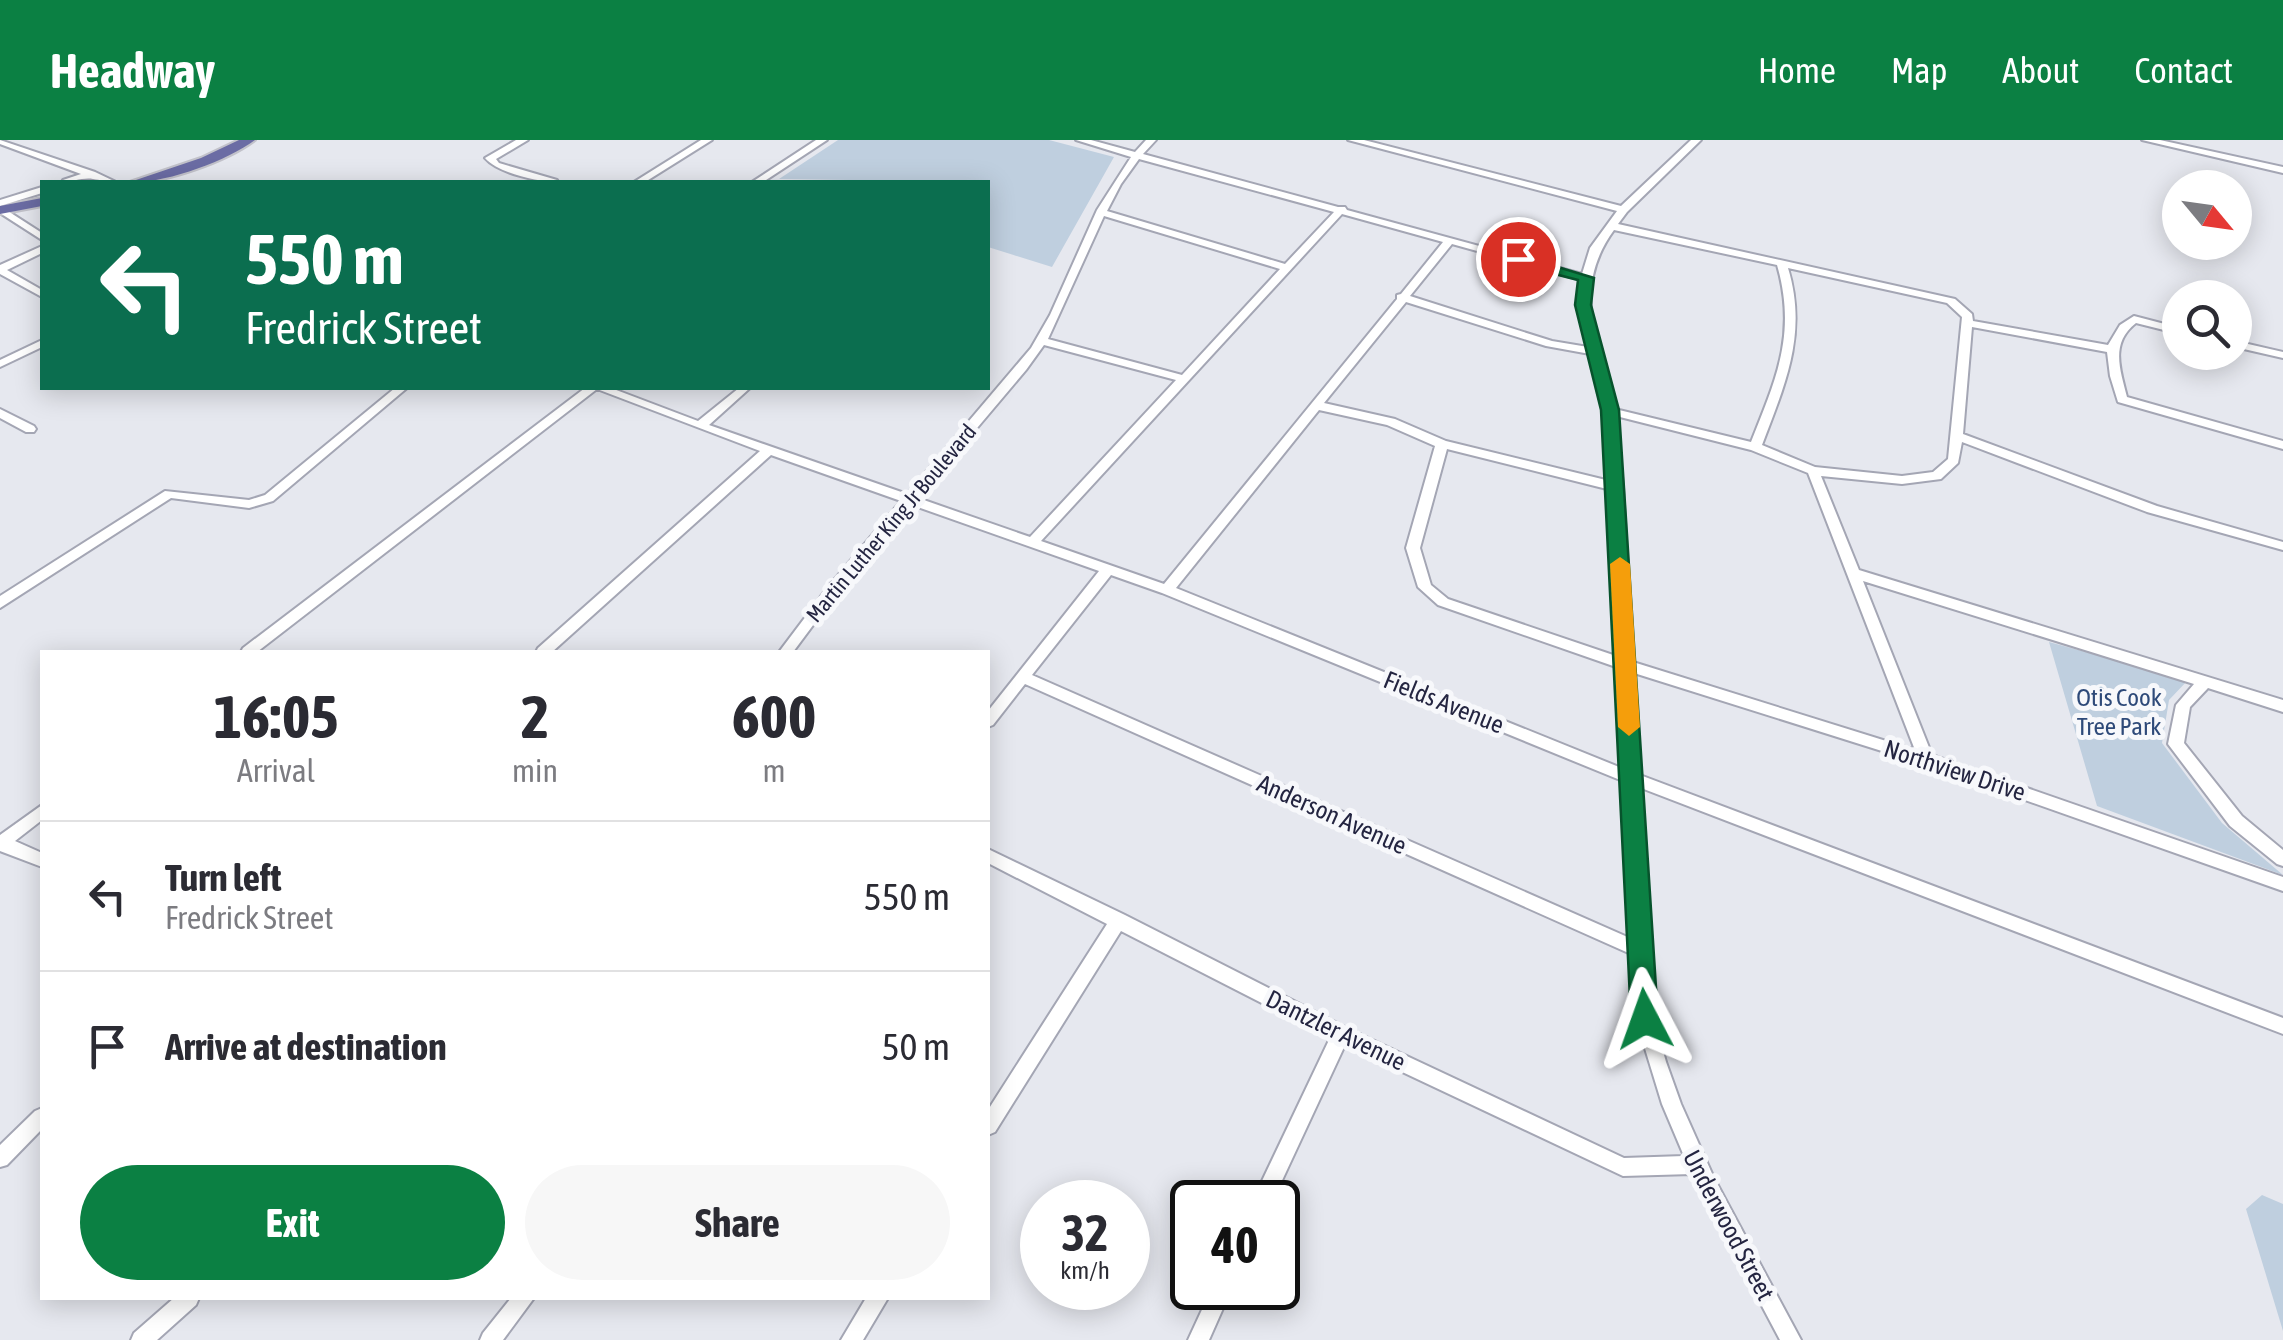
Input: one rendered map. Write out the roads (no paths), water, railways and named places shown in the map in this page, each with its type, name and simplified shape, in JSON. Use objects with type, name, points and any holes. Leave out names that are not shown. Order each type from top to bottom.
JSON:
[{"type":"main road","points":[[142,180],[206,160],[248,140]]},
{"type":"main road","points":[[0,207],[40,202]]},
{"type":"street","points":[[0,140],[106,180]]},
{"type":"street","points":[[523,140],[490,158],[496,165],[547,180]]},
{"type":"street","points":[[642,180],[707,140]]},
{"type":"street","points":[[760,180],[822,140]]},
{"type":"street","points":[[1082,140],[1586,278]]},
{"type":"street","name":"Martin Luther King Jr Boulevard","points":[[787,650],[819,604],[914,499],[1042,341],[1103,212],[1136,154],[1151,140]]},
{"type":"street","points":[[1354,140],[1624,210]]},
{"type":"street","name":"Underwood Street","points":[[1696,140],[1610,226],[1595,248],[1583,305],[1610,410],[1617,486],[1645,1019],[1655,1062],[1694,1165],[1791,1340]]},
{"type":"street","points":[[2147,140],[2283,170]]},
{"type":"street","points":[[72,180],[92,174]]},
{"type":"street","points":[[0,190],[16,198]]},
{"type":"street","points":[[40,191],[0,207],[40,236]]},
{"type":"street","points":[[1035,540],[1342,209]]},
{"type":"street","points":[[1103,212],[1287,268]]},
{"type":"street","points":[[1610,226],[1950,301],[1968,316],[1954,460],[1937,476],[1902,480],[1813,471],[1755,447],[1610,410]]},
{"type":"street","points":[[1167,590],[1449,240]]},
{"type":"street","points":[[0,269],[40,250]]},
{"type":"street","points":[[1755,447],[1786,362],[1796,298],[1782,265]]},
{"type":"street","points":[[0,269],[40,293]]},
{"type":"street","points":[[1401,297],[1550,344],[1592,351]]},
{"type":"street","points":[[2162,326],[2134,320],[2119,328],[2110,350],[2122,399],[2283,445]]},
{"type":"street","points":[[1968,323],[2110,350]]},
{"type":"street","points":[[1042,341],[1184,379]]},
{"type":"street","points":[[0,364],[40,344]]},
{"type":"street","points":[[2252,348],[2283,356]]},
{"type":"street","points":[[0,602],[169,494],[249,504],[270,498],[399,390]]},
{"type":"street","points":[[251,650],[589,390]]},
{"type":"street","name":"Fields Avenue","points":[[607,390],[1167,590],[1633,779],[2283,1026]]},
{"type":"street","points":[[700,426],[743,390]]},
{"type":"street","points":[[1315,404],[1391,422],[1442,444],[1617,486]]},
{"type":"street","points":[[0,413],[30,428]]},
{"type":"street","points":[[1956,436],[2152,509],[2283,546]]},
{"type":"street","name":"Northview Drive","points":[[1442,444],[1413,548],[1424,587],[1444,602],[1624,664],[1926,759],[2238,864],[2283,884]]},
{"type":"street","points":[[545,650],[768,450]]},
{"type":"street","points":[[1813,471],[1926,759]]},
{"type":"street","points":[[990,719],[1109,568]]},
{"type":"street","points":[[1855,574],[2283,706]]},
{"type":"street","name":"Anderson Avenue","points":[[1025,678],[1640,950]]},
{"type":"street","points":[[2206,680],[2183,705],[2176,744],[2236,822],[2283,859]]},
{"type":"street","points":[[0,843],[40,813]]},
{"type":"street","points":[[0,843],[40,859]]},
{"type":"street","name":"Dantzler Avenue","points":[[990,857],[1341,1034],[1623,1167],[1694,1165]]},
{"type":"street","points":[[990,1123],[1119,920]]},
{"type":"street","points":[[1272,1180],[1341,1034]]},
{"type":"street","points":[[0,1158],[40,1119]]},
{"type":"street","points":[[141,1340],[186,1300]]},
{"type":"street","points":[[490,1340],[522,1300]]},
{"type":"street","points":[[851,1340],[877,1300]]},
{"type":"street","points":[[1198,1340],[1212,1310]]},
{"type":"park label","name":"Otis Cook Tree Park","points":[[2119,712]]}]
